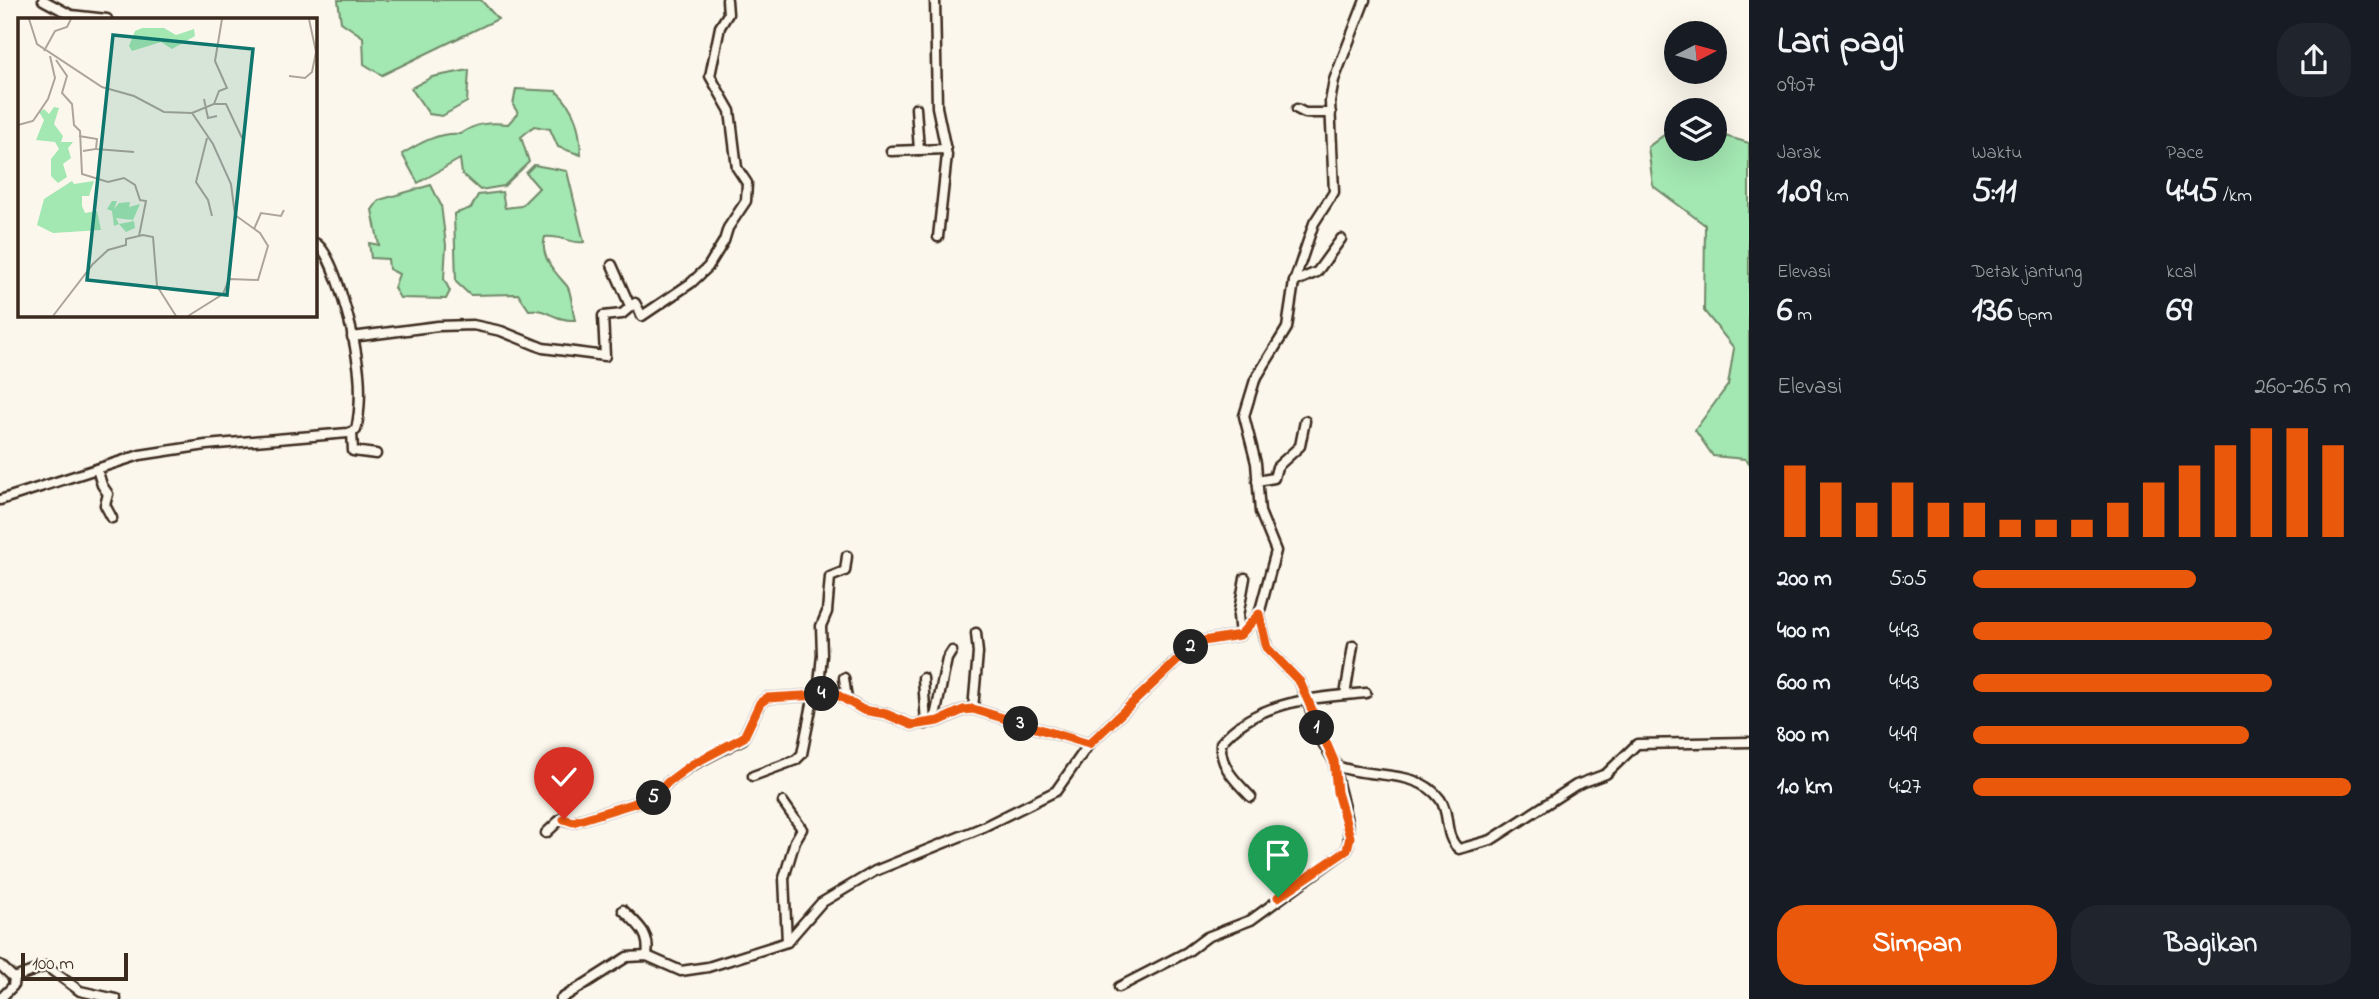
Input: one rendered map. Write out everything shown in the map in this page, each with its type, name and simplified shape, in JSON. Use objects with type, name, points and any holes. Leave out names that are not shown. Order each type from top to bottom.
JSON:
[{"type":"street","points":[[43,0],[71,15],[98,18]]},
{"type":"street","points":[[352,337],[438,326],[473,325],[501,331],[543,348],[603,357],[606,353],[603,316],[622,314],[635,303],[642,316],[691,283],[708,267],[746,201],[747,183],[737,168],[730,111],[710,76],[720,26],[728,15],[727,0]]},
{"type":"street","points":[[935,0],[937,107],[946,149],[938,237]]},
{"type":"street","points":[[561,999],[627,957],[647,956],[681,971],[708,967],[787,942],[821,902],[875,871],[981,828],[1056,791],[1089,744],[1197,642],[1240,635],[1259,614],[1276,551],[1261,512],[1244,416],[1255,380],[1287,328],[1294,282],[1314,223],[1334,192],[1331,113],[1334,79],[1365,0]]},
{"type":"street","points":[[916,108],[919,150]]},
{"type":"street","points":[[1297,109],[1305,113],[1331,113]]},
{"type":"street","points":[[891,151],[946,149]]},
{"type":"street","points":[[1294,282],[1317,272],[1341,239]]},
{"type":"street","points":[[317,245],[326,254],[352,337],[358,384],[357,423],[352,432],[353,451],[376,454]]},
{"type":"street","points":[[612,265],[630,306]]},
{"type":"street","points":[[1257,481],[1274,478],[1277,467],[1298,449],[1305,421]]},
{"type":"street","points":[[0,500],[140,455],[352,432]]},
{"type":"street","points":[[97,469],[108,495],[105,505],[112,518]]},
{"type":"street","points":[[753,776],[796,760],[802,754],[816,694],[822,655],[821,626],[827,612],[830,577],[845,571],[846,556]]},
{"type":"street","points":[[1240,635],[1238,616],[1245,578]]},
{"type":"street","points":[[1119,988],[1187,952],[1207,937],[1251,920],[1347,850],[1350,837],[1337,792],[1334,761],[1297,678],[1267,648],[1259,614]]},
{"type":"street","points":[[973,709],[978,653],[976,633]]},
{"type":"street","points":[[1345,695],[1353,646]]},
{"type":"street","points":[[930,723],[947,659],[952,651]]},
{"type":"street","points":[[844,678],[848,699]]},
{"type":"street","points":[[923,678],[930,723]]},
{"type":"street","points":[[1251,797],[1229,774],[1222,754],[1222,744],[1232,733],[1269,709],[1307,699],[1366,693]]},
{"type":"street","points":[[546,834],[561,819],[573,822],[654,797],[668,782],[691,765],[744,737],[764,699],[836,694],[863,710],[886,714],[912,725],[930,723],[973,709],[1089,744]]},
{"type":"street","points":[[1334,761],[1343,769],[1398,777],[1431,790],[1444,806],[1452,842],[1462,849],[1490,840],[1576,785],[1606,774],[1637,744],[1749,742]]},
{"type":"street","points":[[783,802],[802,826],[803,833],[796,839],[784,878],[787,942]]},
{"type":"street","points":[[623,910],[641,926],[647,937],[647,956]]},
{"type":"street","points":[[0,965],[14,978]]},
{"type":"street","points":[[14,978],[46,966],[80,990],[117,999]]},
{"type":"street","points":[[0,999],[13,986],[14,978]]},
{"type":"green space","points":[[338,0],[481,0],[498,19],[382,75],[364,64],[363,37],[341,22]]},
{"type":"green space","points":[[469,70],[467,102],[442,116],[429,114],[411,88],[432,77]]},
{"type":"green space","points":[[516,89],[556,91],[563,98],[576,120],[581,155],[558,147],[550,129],[534,126],[521,137],[529,162],[504,186],[480,190],[462,174],[460,159],[418,183],[402,154],[437,137],[460,134],[483,124],[508,124],[518,113],[513,105]]},
{"type":"green space","points":[[1664,135],[1664,161],[1727,161],[1727,137],[1749,143],[1749,464],[1745,459],[1713,456],[1695,430],[1728,385],[1734,348],[1704,311],[1705,225],[1653,186],[1648,147]]},
{"type":"green space","points":[[534,165],[567,171],[584,242],[545,237],[544,251],[546,258],[569,289],[575,320],[529,310],[518,294],[470,295],[456,282],[454,214],[471,208],[478,195],[502,192],[505,208],[521,206],[539,188],[526,173]]},
{"type":"green space","points":[[431,185],[441,205],[446,245],[444,279],[450,291],[446,299],[400,298],[394,288],[399,274],[389,269],[388,259],[371,258],[369,243],[379,245],[372,210],[379,200]]},
{"type":"route","points":[[564,819],[573,822],[654,797],[668,782],[691,765],[746,736],[760,703],[771,697],[836,694],[848,699],[859,709],[886,714],[912,725],[939,721],[963,710],[973,709],[1089,744],[1197,642],[1240,635],[1259,614],[1267,648],[1300,682],[1323,743],[1334,761],[1335,784],[1350,837],[1347,850],[1278,897]]}]
